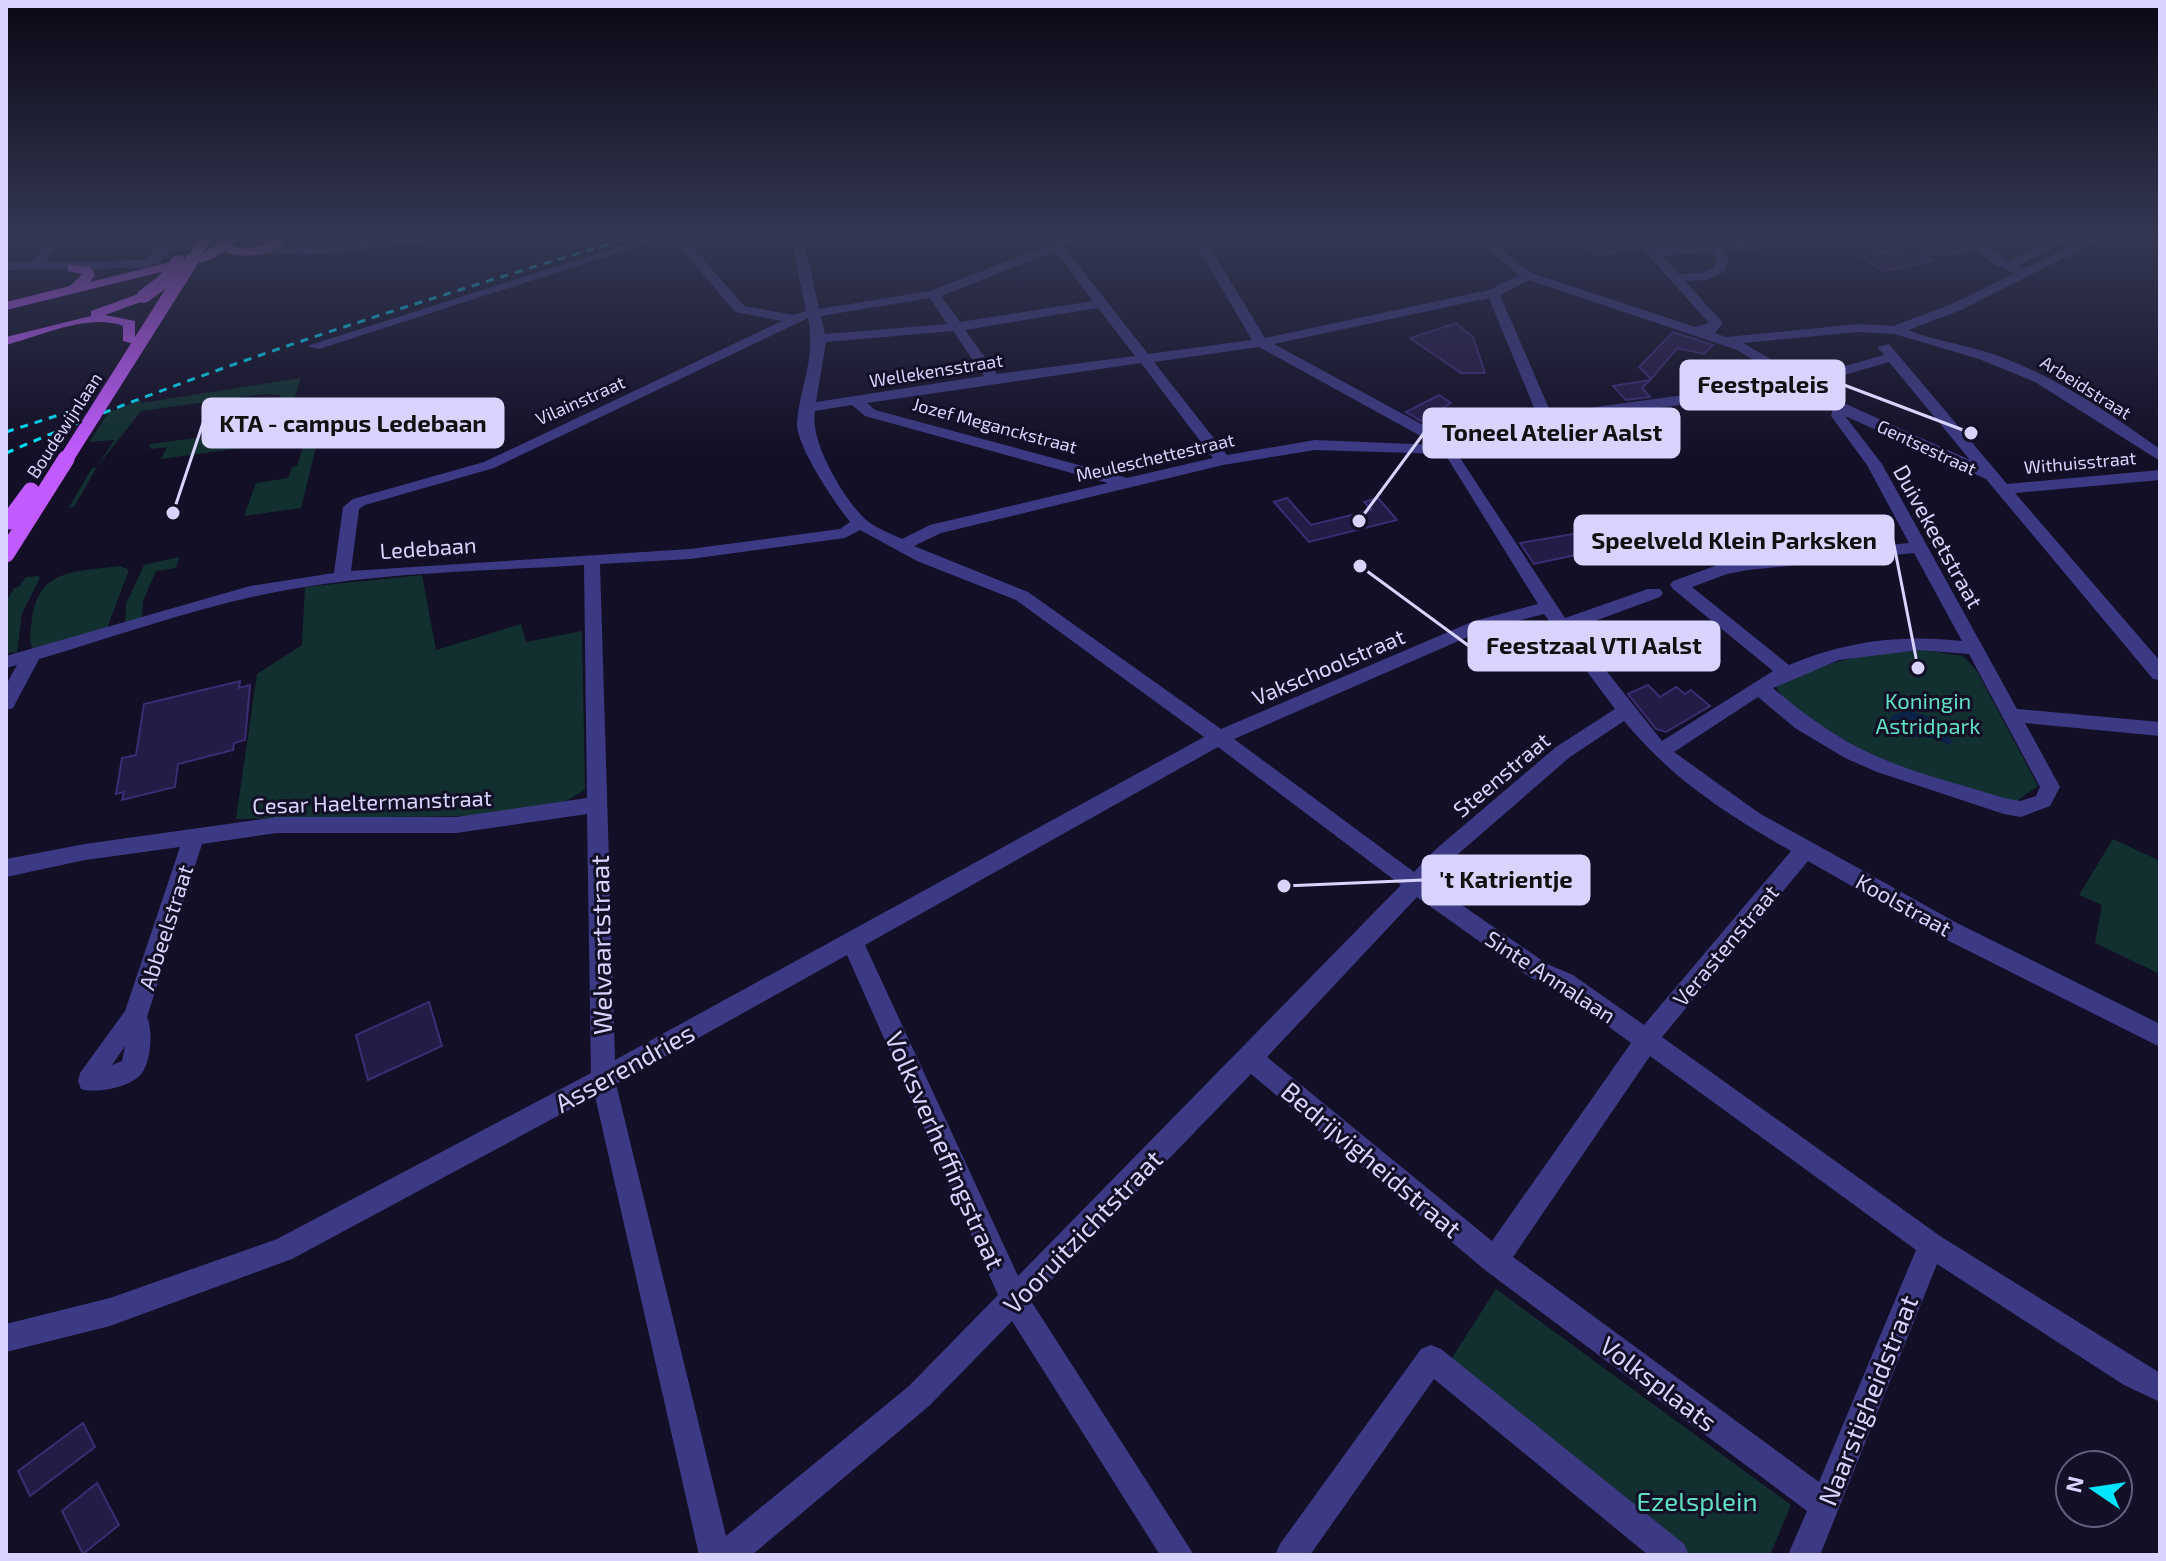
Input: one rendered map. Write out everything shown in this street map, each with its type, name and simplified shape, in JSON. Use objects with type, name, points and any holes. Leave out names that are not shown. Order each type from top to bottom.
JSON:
[{"type":"main road","name":"Boudewijnlaan","points":[[6,339],[112,309]]},
{"type":"main road","name":"Boudewijnlaan","points":[[6,526],[152,309]]},
{"type":"main road","name":"Boudewijnlaan","points":[[6,554],[161,309]]},
{"type":"main road","points":[[6,339],[115,318],[130,324],[130,341]]},
{"type":"street","points":[[314,346],[428,309]]},
{"type":"street","points":[[740,309],[794,319],[840,309]]},
{"type":"street","points":[[812,309],[819,339],[818,361],[804,426],[832,488],[859,523]]},
{"type":"street","points":[[944,309],[993,379]]},
{"type":"street","points":[[819,339],[957,327],[1067,309]]},
{"type":"street","points":[[1106,309],[1223,460]]},
{"type":"street","points":[[1241,309],[1261,343],[1431,444],[1448,432],[1802,383],[1893,357]]},
{"type":"street","name":"Wellekensstraat","points":[[807,408],[1261,343],[1419,309]]},
{"type":"street","points":[[1500,309],[1546,418]]},
{"type":"street","points":[[1628,309],[1727,341],[1858,328],[1874,332],[1896,330],[1940,309]]},
{"type":"street","points":[[1695,331],[1712,330],[1716,323],[1703,309]]},
{"type":"street","name":"Vilainstraat","points":[[342,578],[351,507],[359,502],[489,465],[632,400],[794,319]]},
{"type":"street","name":"Arbeidstraat","points":[[1896,330],[2024,370],[2067,393],[2160,456]]},
{"type":"street","points":[[1874,332],[1998,482]]},
{"type":"street","name":"Gentsestraat","points":[[1727,341],[1755,353],[1841,407],[1998,482],[2160,674]]},
{"type":"street","name":"Jozef Meganckstraat","points":[[855,401],[870,413],[1127,483]]},
{"type":"street","name":"Duivekeetstraat","points":[[1759,687],[1802,723],[1852,753],[1918,780],[2021,809],[2043,801],[2050,787],[1874,464],[1838,416],[1841,407]]},
{"type":"street","name":"Meuleschettestraat","points":[[900,546],[936,529],[1223,460],[1315,445],[1431,444],[1450,450]]},
{"type":"street","name":"Koolstraat","points":[[1450,450],[1562,626],[1660,751],[1689,776],[1805,849],[1949,930],[2160,1036]]},
{"type":"street","name":"Withuisstraat","points":[[1998,482],[2160,475]]},
{"type":"street","name":"Ledebaan","points":[[6,662],[250,592],[413,570],[690,554],[845,533],[859,523]]},
{"type":"street","name":"Sinte Annalaan","points":[[859,523],[900,546],[1022,596],[1124,667],[1416,885],[1539,971],[1565,982],[1881,1206],[1931,1245],[2134,1375],[2160,1388]]},
{"type":"street","points":[[1786,672],[1679,585],[1724,569],[1748,565],[1920,547]]},
{"type":"street","name":"Welvaartstraat","points":[[592,562],[603,1079],[715,1555]]},
{"type":"street","points":[[1562,626],[1654,593]]},
{"type":"street","name":"Vakschoolstraat","points":[[1218,738],[1480,625],[1549,607]]},
{"type":"street","points":[[1660,751],[1786,672],[1853,648],[1946,644],[1976,649]]},
{"type":"street","points":[[6,703],[31,656]]},
{"type":"street","name":"Steenstraat","points":[[1416,885],[1443,855],[1563,752],[1612,718],[1627,712]]},
{"type":"street","points":[[2009,715],[2160,729]]},
{"type":"street","name":"Asserendries","points":[[6,1338],[110,1312],[283,1250],[603,1079],[1218,738]]},
{"type":"street","name":"Cesar Haeltermanstraat","points":[[6,868],[277,825],[456,825],[506,820],[597,804]]},
{"type":"street","name":"Abbeelstraat","points":[[135,1017],[194,837]]},
{"type":"street","name":"Verastenstraat","points":[[1495,1260],[1656,1027],[1805,849]]},
{"type":"street","name":"Vooruitzichtstraat","points":[[728,1555],[919,1396],[1015,1301],[1416,885]]},
{"type":"street","name":"Volksverheffingstraat","points":[[852,942],[1015,1301],[1178,1555]]},
{"type":"street","name":"Bedrijvigheidstraat","points":[[1250,1058],[1495,1260]]},
{"type":"street","name":"Naarstigheidstraat","points":[[1804,1555],[1931,1245]]},
{"type":"street","name":"Volksplaats","points":[[1495,1260],[1824,1505]]},
{"type":"street","points":[[1291,1555],[1431,1359],[1673,1555]]},
{"type":"green space","points":[[301,378],[293,403],[326,399],[326,403],[290,408],[279,395],[263,394],[141,411],[97,467],[114,440],[89,442],[109,412],[141,400],[141,403]]},
{"type":"green space","points":[[290,420],[288,427],[322,422],[301,508],[244,516],[256,483],[288,478],[292,467],[297,466],[306,438],[272,441],[277,428]]},
{"type":"green space","points":[[252,431],[248,443],[242,448],[161,459],[167,447],[151,449],[149,444]]},
{"type":"green space","points":[[97,467],[74,507],[69,507],[92,468]]},
{"type":"green space","points":[[179,557],[176,568],[156,571],[143,601],[142,618],[125,623],[126,604],[144,565]]},
{"type":"green space","points":[[120,566],[129,570],[107,628],[33,649],[30,638],[32,618],[43,589],[63,575]]},
{"type":"green space","points":[[422,575],[436,650],[521,624],[526,642],[582,631],[585,790],[564,802],[468,816],[236,819],[257,674],[302,645],[305,587]]},
{"type":"green space","points":[[26,577],[40,578],[22,613],[17,652],[6,653],[6,602],[14,588],[19,587]]},
{"type":"green space","name":"Koningin Astridpark","points":[[1918,649],[1963,656],[1977,671],[2038,786],[2014,803],[1978,795],[1875,758],[1790,708],[1774,684],[1844,660]]},
{"type":"green space","points":[[2113,839],[2160,861],[2160,974],[2095,943],[2102,905],[2079,895]]},
{"type":"green space","name":"Ezelsplein","points":[[1496,1289],[1791,1505],[1770,1555],[1684,1555],[1448,1364]]},
{"type":"water","points":[[1905,711],[1927,716],[1939,723],[1952,742],[1950,745],[1931,738],[1900,734],[1889,723],[1892,715]]},
{"type":"building","points":[[1456,323],[1473,337],[1485,373],[1461,373],[1410,338]]},
{"type":"building","points":[[1673,332],[1713,345],[1704,354],[1677,348],[1651,379],[1639,367]]},
{"type":"building","points":[[1650,380],[1642,388],[1650,397],[1626,400],[1613,386]]},
{"type":"building","points":[[1439,395],[1451,403],[1421,421],[1406,412]]},
{"type":"building","points":[[1287,498],[1311,525],[1372,510],[1364,502],[1378,498],[1397,520],[1309,542],[1274,502]]},
{"type":"building","points":[[1579,533],[1592,546],[1581,548],[1585,553],[1534,564],[1520,543]]},
{"type":"building","points":[[240,681],[239,688],[250,685],[245,740],[234,743],[233,750],[178,764],[175,787],[122,800],[124,792],[116,794],[122,758],[136,755],[144,704]]},
{"type":"building","points":[[1648,685],[1660,697],[1676,687],[1685,694],[1691,690],[1710,706],[1666,732],[1656,729],[1628,694]]},
{"type":"building","points":[[429,1002],[442,1046],[368,1080],[356,1035]]},
{"type":"building","points":[[83,1423],[95,1447],[30,1496],[18,1471]]},
{"type":"building","points":[[97,1483],[119,1525],[83,1554],[62,1511]]},
{"type":"railway","points":[[6,453],[160,391],[400,309]]},
{"type":"railway","points":[[6,432],[90,405]]},
{"type":"place","name":"Feestpaleis","points":[[1971,433]]},
{"type":"place","name":"KTA - campus Ledebaan","points":[[173,513]]},
{"type":"place","name":"Toneel Atelier Aalst","points":[[1359,521]]},
{"type":"place","name":"Feestzaal VTI Aalst","points":[[1360,566]]},
{"type":"place","name":"Speelveld Klein Parksken","points":[[1918,668]]},
{"type":"place","name":"'t Katrientje","points":[[1284,886]]}]
